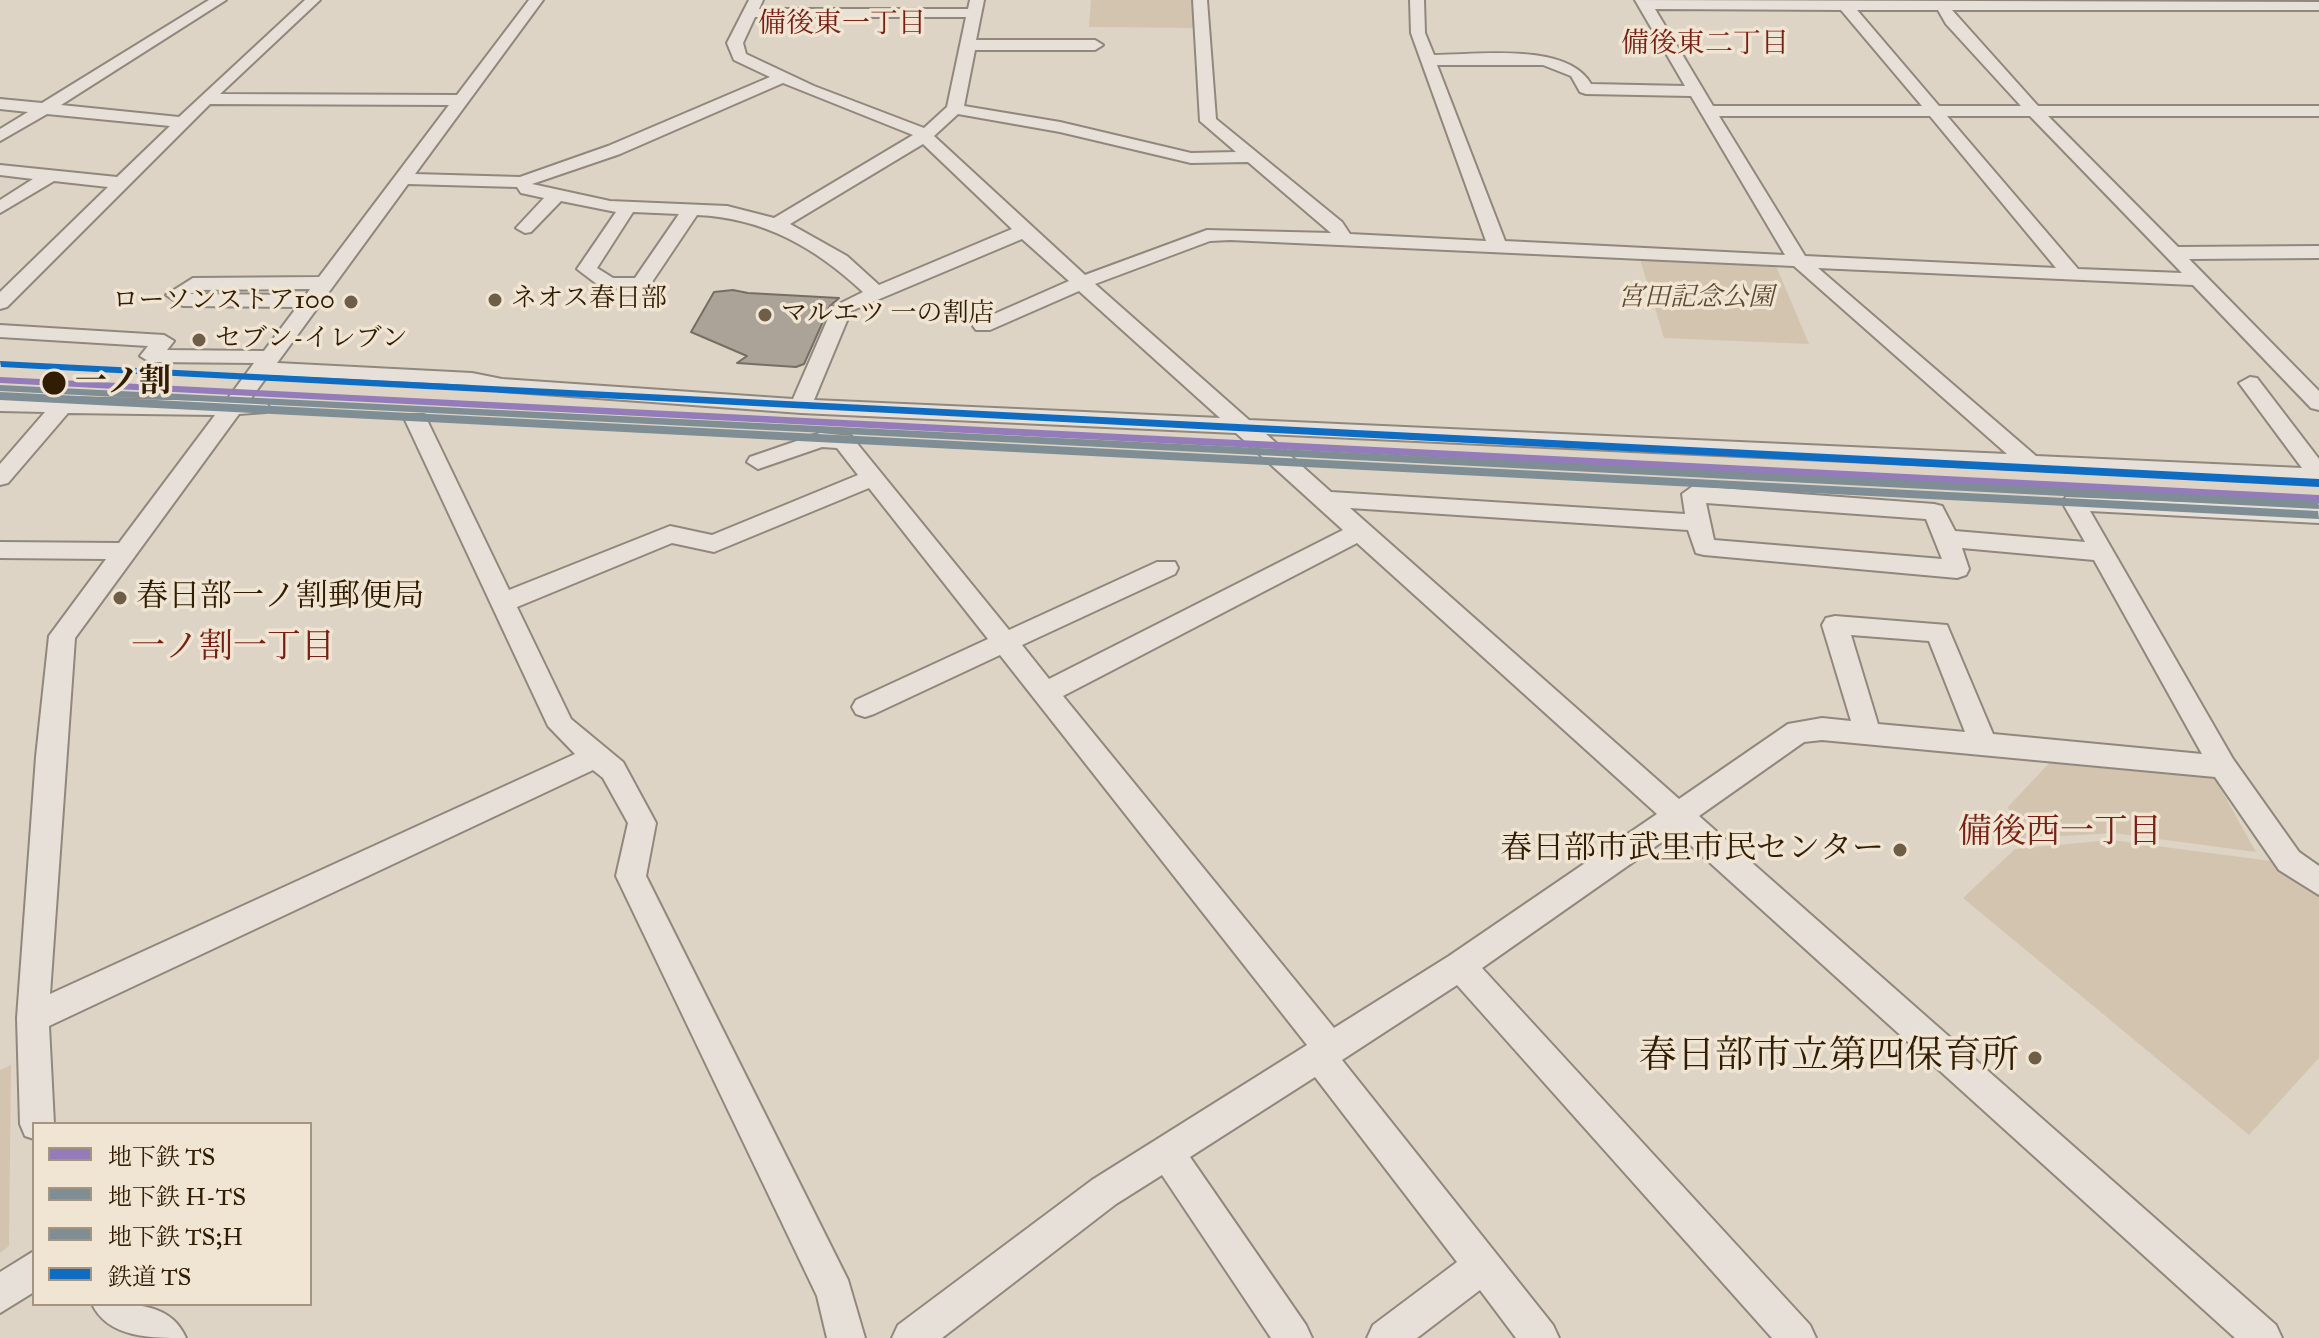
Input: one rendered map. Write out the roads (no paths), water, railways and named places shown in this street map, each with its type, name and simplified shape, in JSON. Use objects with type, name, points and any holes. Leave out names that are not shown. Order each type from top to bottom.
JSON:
[{"type":"street","points":[[0,136],[219,0]]},
{"type":"street","points":[[0,303],[206,99],[313,0]]},
{"type":"street","points":[[37,1122],[33,1018],[50,757],[62,636],[536,0]]},
{"type":"street","points":[[1200,0],[1208,121],[1336,226],[1345,240]]},
{"type":"street","points":[[1417,0],[1418,33],[1498,248]]},
{"type":"street","points":[[1843,2],[2072,274]]},
{"type":"street","points":[[1940,2],[1951,21],[2033,110],[2319,403]]},
{"type":"street","points":[[1644,3],[2296,3],[2319,6]]},
{"type":"street","points":[[1644,3],[1796,258],[2029,462]]},
{"type":"street","points":[[777,224],[924,136],[955,109],[976,6],[752,6],[735,43],[739,57],[782,78],[913,127],[924,136],[1024,231],[2263,1338]]},
{"type":"street","points":[[969,45],[1095,45]]},
{"type":"street","points":[[1430,60],[1545,60],[1577,73],[1586,89],[1697,91]]},
{"type":"street","points":[[401,179],[522,182],[614,150],[782,78]]},
{"type":"street","points":[[206,99],[461,100]]},
{"type":"street","points":[[0,104],[183,122]]},
{"type":"street","points":[[955,109],[1060,127],[1191,158],[1251,157]]},
{"type":"street","points":[[1708,111],[2319,111]]},
{"type":"street","points":[[0,170],[124,183]]},
{"type":"street","points":[[0,208],[51,175]]},
{"type":"street","points":[[522,182],[527,189],[628,207],[727,211],[777,224],[840,260],[876,293]]},
{"type":"street","points":[[525,228],[557,195]]},
{"type":"street","points":[[628,207],[587,269],[609,284],[641,284],[692,209]]},
{"type":"street","points":[[801,406],[843,307],[1024,231]]},
{"type":"street","points":[[983,326],[1083,282],[1207,236],[1796,258],[2199,280]]},
{"type":"street","points":[[2173,253],[2319,252]]},
{"type":"street","points":[[311,301],[183,300],[176,295],[193,284],[325,283]]},
{"type":"street","points":[[0,331],[164,341],[150,356],[266,362],[472,379],[502,385],[801,406],[2319,475]]},
{"type":"street","points":[[2250,383],[2319,475]]},
{"type":"street","points":[[0,404],[218,410],[233,405],[258,407]]},
{"type":"street","points":[[0,478],[61,407]]},
{"type":"street","points":[[416,420],[561,726],[613,770],[642,823],[631,876],[835,1293],[846,1338]]},
{"type":"street","points":[[758,462],[820,440],[843,441],[1005,642],[1325,1053],[1540,1338]]},
{"type":"street","points":[[502,603],[670,534],[714,544],[873,478]]},
{"type":"street","points":[[1693,494],[1934,512],[1957,569],[1704,547],[1698,523],[1693,494]]},
{"type":"street","points":[[1323,499],[1698,523]]},
{"type":"street","points":[[2319,515],[2074,502],[2223,767],[2289,861],[2319,882]]},
{"type":"street","points":[[1045,693],[1361,531]]},
{"type":"street","points":[[1947,538],[2102,552]]},
{"type":"street","points":[[0,550],[126,551]]},
{"type":"street","points":[[865,707],[1166,568]]},
{"type":"street","points":[[1868,734],[1835,625],[1938,632],[1984,745]]},
{"type":"street","points":[[911,1338],[1104,1192],[1460,966],[1798,732],[1822,729],[2223,767]]},
{"type":"street","points":[[33,1018],[596,756]]},
{"type":"street","points":[[1460,966],[1797,1338]]},
{"type":"street","points":[[1167,1153],[1293,1338]]},
{"type":"street","points":[[1386,1338],[1483,1265]]},
{"type":"street","points":[[0,1295],[32,1271]]},
{"type":"street","points":[[114,1306],[167,1338]]},
{"type":"metro line","name":"TS","points":[[0,380],[2319,499]]},
{"type":"metro line","name":"TS;H","points":[[0,388],[2318,505]]},
{"type":"metro line","name":"H-TS","points":[[0,396],[2318,515]]},
{"type":"rail line","name":"TS","points":[[1,364],[2319,483]]},
{"type":"place","name":"ネオス春日部","points":[[495,300]]},
{"type":"place","name":"ローソンストア100","points":[[351,302]]},
{"type":"place","name":"マルエツ 一の割店","points":[[765,315]]},
{"type":"place","name":"セブン-イレブン","points":[[199,340]]},
{"type":"place","name":"一ノ割","points":[[54,383]]},
{"type":"place","name":"春日部一ノ割郵便局","points":[[120,598]]},
{"type":"place","name":"春日部市武里市民センター","points":[[1900,850]]},
{"type":"place","name":"春日部市立第四保育所","points":[[2035,1058]]},
{"type":"district","name":"備後東一丁目","points":[[842,25]]},
{"type":"district","name":"備後東二丁目","points":[[1705,45]]},
{"type":"district","name":"一ノ割一丁目","points":[[233,649]]},
{"type":"district","name":"備後西一丁目","points":[[2060,834]]},
{"type":"park label","name":"宮田記念公園","points":[[1696,299]]}]
